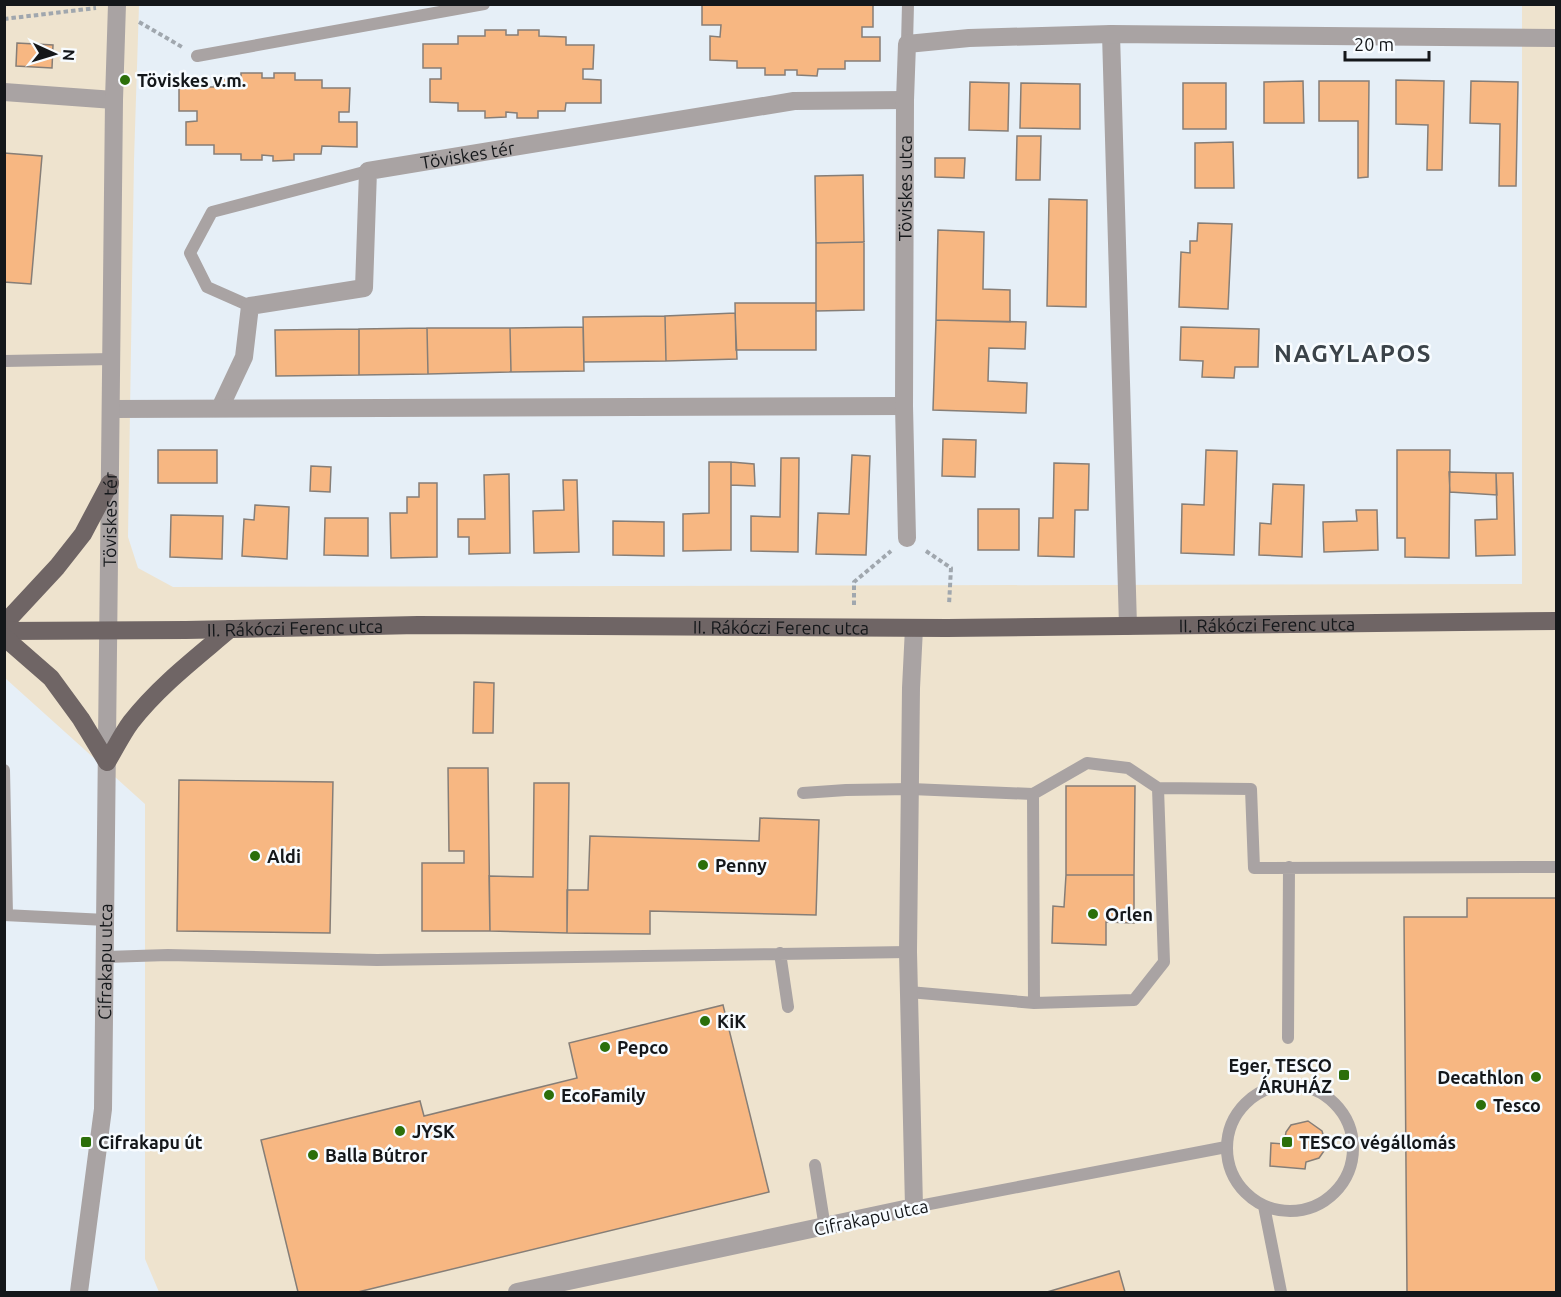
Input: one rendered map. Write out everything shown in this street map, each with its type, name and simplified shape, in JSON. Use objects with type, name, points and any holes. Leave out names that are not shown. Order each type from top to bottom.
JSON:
[{"type":"main road","points":[[4,624],[57,567],[83,534],[110,483]]},
{"type":"main road","name":"II. Rákóczi Ferenc utca","points":[[4,631],[418,625],[947,628],[1557,621]]},
{"type":"main road","points":[[4,637],[51,678],[81,719],[107,762],[130,723],[153,698],[175,675],[230,629]]},
{"type":"street","name":"Töviskes tér","points":[[109,630],[114,100],[117,7]]},
{"type":"street","points":[[1111,34],[1128,626]]},
{"type":"street","points":[[907,44],[969,38],[1111,34],[1557,38]]},
{"type":"street","name":"Töviskes utca","points":[[907,44],[904,406],[907,538]]},
{"type":"street","points":[[4,92],[114,100]]},
{"type":"street","name":"Töviskes tér","points":[[368,171],[794,100],[905,100]]},
{"type":"street","points":[[220,408],[244,357],[250,306],[364,288],[368,171]]},
{"type":"street","points":[[112,409],[904,406]]},
{"type":"street","points":[[914,628],[910,688],[908,952],[914,1207]]},
{"type":"street","name":"Cifrakapu utca","points":[[79,1293],[103,1109],[109,630]]},
{"type":"street","name":"Cifrakapu utca","points":[[517,1293],[914,1207]]},
{"type":"lane","points":[[197,56],[484,4]]},
{"type":"lane","points":[[907,44],[908,4]]},
{"type":"lane","points":[[250,306],[207,287],[190,253],[212,212],[368,171]]},
{"type":"lane","points":[[4,361],[112,359]]},
{"type":"lane","points":[[803,793],[910,789],[1033,794],[1087,763],[1128,768],[1158,788],[1251,789],[1254,868],[1557,867]]},
{"type":"lane","points":[[4,770],[5,915],[106,920]]},
{"type":"lane","points":[[909,992],[1034,1003],[1134,1000],[1164,962],[1158,788]]},
{"type":"lane","points":[[1033,794],[1034,1003]]},
{"type":"lane","points":[[1288,1038],[1289,867]]},
{"type":"lane","points":[[105,957],[168,955],[377,960],[908,952]]},
{"type":"lane","points":[[780,953],[789,1007]]},
{"type":"lane","points":[[1296,1084],[1316,1089],[1334,1101],[1346,1117],[1353,1137],[1353,1158],[1347,1176],[1336,1192],[1320,1204],[1302,1210],[1282,1211],[1264,1206],[1248,1196],[1236,1181],[1229,1165],[1226,1147],[1230,1126],[1240,1107],[1256,1094],[1275,1085],[1296,1084]]},
{"type":"lane","name":"Cifrakapu utca","points":[[914,1207],[1226,1147]]},
{"type":"lane","points":[[815,1165],[825,1228]]},
{"type":"lane","points":[[1264,1206],[1281,1293]]},
{"type":"path","points":[[4,19],[117,7],[197,56]]},
{"type":"path","points":[[853,626],[854,582],[907,538],[951,568],[947,628]]},
{"type":"shaded area","points":[[5,5],[139,5],[128,537],[138,568],[173,587],[1522,584],[1522,5],[1556,5],[1556,1292],[159,1292],[145,1259],[145,804],[5,678]]},
{"type":"building","points":[[702,4],[873,4],[873,27],[862,27],[862,37],[880,37],[880,61],[845,61],[845,69],[818,69],[817,76],[797,75],[797,70],[785,70],[785,75],[765,75],[765,68],[737,68],[737,61],[710,60],[710,36],[720,37],[721,25],[702,25]]},
{"type":"building","points":[[485,30],[506,30],[506,35],[518,35],[518,30],[539,30],[539,36],[566,37],[566,45],[594,45],[593,69],[583,69],[583,79],[601,80],[601,103],[566,103],[565,111],[538,111],[538,118],[517,118],[517,113],[506,112],[506,117],[485,118],[485,111],[458,111],[458,103],[430,102],[430,79],[441,79],[441,68],[423,68],[423,44],[458,44],[458,36],[485,36]]},
{"type":"building","points":[[17,43],[53,45],[52,68],[16,66]]},
{"type":"building","points":[[241,73],[262,73],[262,78],[274,78],[274,73],[295,73],[295,80],[322,80],[322,88],[350,88],[349,112],[339,112],[339,122],[357,122],[357,147],[322,146],[321,154],[294,154],[294,160],[273,161],[273,156],[262,155],[262,160],[241,160],[241,154],[214,154],[214,145],[186,145],[186,122],[197,121],[197,111],[179,111],[179,87],[214,87],[214,79],[241,79]]},
{"type":"building","points":[[1396,80],[1444,81],[1442,170],[1427,170],[1428,125],[1396,124]]},
{"type":"building","points":[[1303,81],[1304,123],[1264,123],[1264,82]]},
{"type":"building","points":[[1319,81],[1369,81],[1368,177],[1358,178],[1358,121],[1319,121]]},
{"type":"building","points":[[1471,81],[1518,82],[1516,186],[1499,186],[1500,124],[1470,123]]},
{"type":"building","points":[[970,82],[1009,83],[1008,131],[969,130]]},
{"type":"building","points":[[1021,83],[1080,84],[1080,129],[1020,128]]},
{"type":"building","points":[[1183,83],[1226,83],[1226,129],[1183,129]]},
{"type":"building","points":[[1017,136],[1041,136],[1040,180],[1016,180]]},
{"type":"building","points":[[1233,142],[1234,188],[1195,188],[1195,143]]},
{"type":"building","points":[[4,153],[42,156],[31,284],[4,282]]},
{"type":"building","points":[[935,158],[965,158],[964,178],[935,177]]},
{"type":"building","points":[[863,175],[864,242],[816,243],[815,176]]},
{"type":"building","points":[[1049,199],[1087,200],[1086,307],[1047,306]]},
{"type":"building","points":[[1198,223],[1232,224],[1228,309],[1179,307],[1181,252],[1190,253],[1190,241],[1197,241]]},
{"type":"building","points":[[938,230],[984,232],[983,289],[1010,290],[1010,322],[936,320]]},
{"type":"building","points":[[864,242],[864,310],[816,311],[816,243]]},
{"type":"building","points":[[735,303],[816,303],[816,350],[736,350]]},
{"type":"building","points":[[735,313],[737,359],[666,361],[665,316]]},
{"type":"building","points":[[665,316],[666,361],[584,362],[583,317]]},
{"type":"building","points":[[936,320],[1026,322],[1025,349],[989,348],[988,381],[1027,383],[1026,413],[933,410]]},
{"type":"building","points":[[583,327],[584,371],[511,372],[510,328]]},
{"type":"building","points":[[1181,327],[1259,329],[1258,367],[1235,367],[1234,378],[1202,377],[1203,361],[1180,360]]},
{"type":"building","points":[[427,328],[510,328],[511,372],[428,374]]},
{"type":"building","points":[[427,328],[428,374],[359,375],[359,329]]},
{"type":"building","points":[[359,329],[359,375],[276,376],[275,330]]},
{"type":"building","points":[[943,439],[976,440],[975,477],[942,476]]},
{"type":"building","points":[[158,450],[217,450],[217,483],[158,483]]},
{"type":"building","points":[[1206,450],[1237,451],[1234,555],[1181,553],[1182,504],[1204,505]]},
{"type":"building","points":[[1397,450],[1450,450],[1449,558],[1405,557],[1405,538],[1397,538]]},
{"type":"building","points":[[852,455],[870,456],[866,555],[816,554],[818,513],[849,514]]},
{"type":"building","points":[[781,458],[799,458],[798,552],[751,551],[751,516],[780,517]]},
{"type":"building","points":[[709,462],[731,462],[731,550],[683,551],[683,514],[709,513]]},
{"type":"building","points":[[731,462],[754,464],[755,486],[731,485]]},
{"type":"building","points":[[1054,463],[1089,464],[1088,510],[1075,510],[1074,557],[1038,556],[1039,518],[1053,518]]},
{"type":"building","points":[[311,466],[331,467],[330,492],[310,491]]},
{"type":"building","points":[[1449,472],[1496,473],[1497,495],[1450,492]]},
{"type":"building","points":[[1496,473],[1513,473],[1515,555],[1476,556],[1475,520],[1497,519]]},
{"type":"building","points":[[509,474],[510,553],[469,554],[469,537],[458,537],[458,519],[485,519],[484,475]]},
{"type":"building","points":[[563,480],[577,480],[579,552],[534,553],[533,511],[564,510]]},
{"type":"building","points":[[419,483],[437,483],[437,557],[391,558],[390,513],[407,513],[407,497],[419,497]]},
{"type":"building","points":[[1273,484],[1304,485],[1302,557],[1259,555],[1260,523],[1271,524]]},
{"type":"building","points":[[255,505],[289,507],[287,559],[242,556],[244,519],[254,520]]},
{"type":"building","points":[[978,509],[1019,509],[1019,550],[978,550]]},
{"type":"building","points":[[1356,510],[1377,510],[1378,550],[1324,552],[1323,522],[1357,521]]},
{"type":"building","points":[[171,515],[223,516],[222,559],[170,557]]},
{"type":"building","points":[[325,518],[368,518],[368,556],[324,555]]},
{"type":"building","points":[[613,521],[664,522],[664,556],[613,555]]},
{"type":"building","points":[[474,682],[494,683],[493,733],[473,733]]},
{"type":"building","points":[[448,768],[488,768],[490,931],[422,931],[422,863],[464,863],[464,851],[449,851]]},
{"type":"building","name":"Aldi","points":[[179,780],[333,782],[330,933],[177,931]]},
{"type":"building","points":[[534,783],[569,783],[567,933],[490,931],[489,876],[533,877]]},
{"type":"building","points":[[1066,786],[1135,786],[1134,875],[1066,875]]},
{"type":"building","name":"Penny","points":[[760,818],[819,820],[816,915],[650,911],[650,934],[567,933],[567,890],[588,890],[590,836],[759,841]]},
{"type":"building","name":"Orlen","points":[[1066,875],[1134,875],[1134,923],[1106,922],[1106,945],[1052,943],[1053,906],[1064,907]]},
{"type":"building","name":"Tesco","points":[[1467,898],[1556,898],[1556,1292],[1407,1292],[1404,917],[1467,917]]},
{"type":"building","points":[[723,1005],[769,1192],[358,1292],[298,1292],[261,1140],[420,1101],[424,1116],[577,1078],[569,1043]]},
{"type":"building","points":[[1308,1121],[1322,1131],[1325,1141],[1324,1151],[1319,1158],[1306,1162],[1305,1169],[1270,1166],[1271,1143],[1284,1144],[1286,1132],[1291,1125]]},
{"type":"building","points":[[1119,1271],[1125,1292],[1047,1292]]},
{"type":"place","name":"Töviskes v.m.","points":[[125,80]]},
{"type":"place","name":"Aldi","points":[[255,856]]},
{"type":"place","name":"Penny","points":[[703,865]]},
{"type":"place","name":"Orlen","points":[[1093,914]]},
{"type":"place","name":"KiK","points":[[705,1021]]},
{"type":"place","name":"Pepco","points":[[605,1047]]},
{"type":"place","name":"Eger, TESCO ÁRUHÁZ","points":[[1344,1075]]},
{"type":"place","name":"Decathlon","points":[[1536,1077]]},
{"type":"place","name":"EcoFamily","points":[[549,1095]]},
{"type":"place","name":"Tesco","points":[[1481,1105]]},
{"type":"place","name":"JYSK","points":[[400,1131]]},
{"type":"place","name":"Cifrakapu út","points":[[86,1142]]},
{"type":"place","name":"TESCO végállomás","points":[[1287,1142]]},
{"type":"place","name":"Balla Bútror","points":[[313,1155]]},
{"type":"district","name":"NAGYLAPOS","points":[[1353,353]]}]
